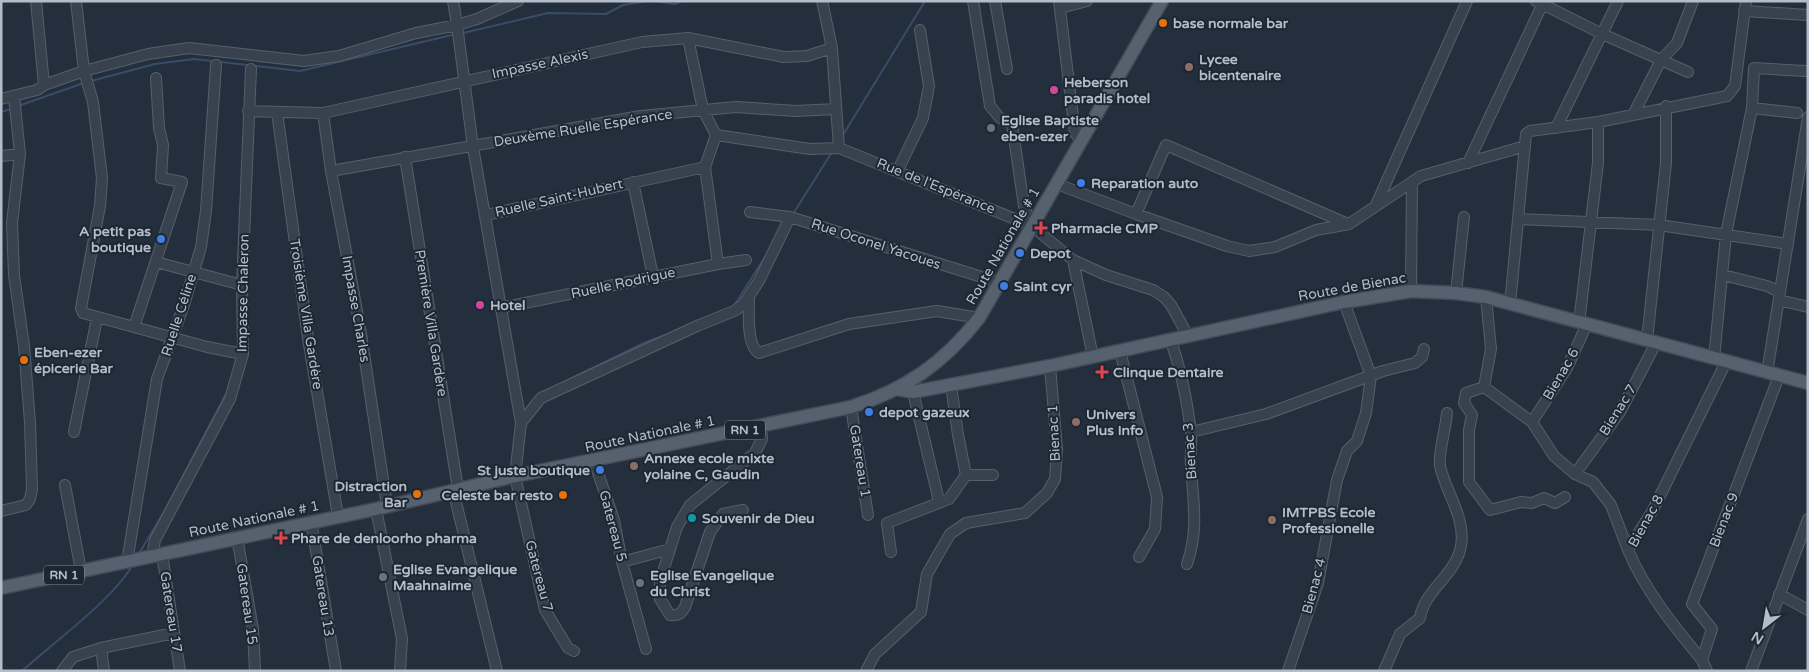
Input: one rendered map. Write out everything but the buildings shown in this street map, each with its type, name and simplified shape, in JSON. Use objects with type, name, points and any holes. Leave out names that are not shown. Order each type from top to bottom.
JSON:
[{"type":"main road","name":"Route Nationale # 1","points":[[1,588],[381,507],[456,489],[517,485],[594,461],[851,407],[898,389],[928,369],[967,334],[979,318],[1001,283],[1162,1]]},
{"type":"main road","name":"Route de Bienac","points":[[898,389],[913,392],[951,385],[1093,357],[1170,338],[1188,336],[1344,302],[1411,291],[1456,293],[1486,297],[1510,305],[1808,383]]},
{"type":"street","points":[[36,1],[44,85]]},
{"type":"street","points":[[76,1],[85,73],[93,102],[102,178],[100,206],[81,308],[86,316],[243,354]]},
{"type":"street","name":"Gatereau 7","points":[[453,1],[473,147],[486,215],[490,253],[521,423],[517,485],[546,610],[568,648],[574,651]]},
{"type":"street","points":[[1,99],[37,90],[44,85],[148,54],[189,48],[304,61],[339,56],[416,33],[477,19],[518,1]]},
{"type":"street","points":[[716,135],[810,150],[839,148],[832,48],[822,1]]},
{"type":"street","points":[[973,1],[990,106],[1000,118],[1012,124],[1024,206],[1032,226],[1074,260],[1089,268],[1153,290],[1164,297],[1178,316],[1188,336]]},
{"type":"street","points":[[995,1],[1007,69]]},
{"type":"street","points":[[1081,140],[1075,133],[1059,5],[1087,1]]},
{"type":"street","points":[[1374,208],[1466,1]]},
{"type":"street","points":[[1556,128],[1600,33],[1618,1]]},
{"type":"street","points":[[1634,113],[1661,60],[1677,43],[1693,1]]},
{"type":"street","points":[[1468,163],[1541,2],[1600,33],[1688,72]]},
{"type":"street","points":[[1510,305],[1520,219],[1526,134],[1530,131],[1598,122],[1666,106],[1727,96],[1735,86],[1745,6],[1808,15]]},
{"type":"street","points":[[898,170],[923,118],[929,86],[920,30]]},
{"type":"street","points":[[688,38],[703,110],[716,135],[705,167],[718,264]]},
{"type":"street","name":"Impasse Alexis","points":[[248,111],[324,112],[642,42],[688,38],[784,57],[806,56],[832,48]]},
{"type":"street","name":"Ruelle Céline","points":[[127,562],[158,380],[201,247],[206,211],[216,65]]},
{"type":"street","points":[[1720,361],[1726,234],[1752,108],[1754,68],[1805,71]]},
{"type":"street","name":"Impasse Chaleron","points":[[157,555],[155,540],[230,399],[243,354],[242,285],[251,69]]},
{"type":"street","points":[[134,328],[182,182],[161,178],[163,145],[159,128],[156,78]]},
{"type":"street","points":[[1,511],[26,505],[30,499],[32,489],[27,384],[14,275],[12,232],[20,154],[14,96]]},
{"type":"street","points":[[1651,342],[1659,225],[1666,163],[1666,106]]},
{"type":"street","name":"Deuxème Ruelle Espérance","points":[[331,171],[405,156],[473,147],[632,118],[736,107],[796,111],[836,109]]},
{"type":"street","points":[[1752,108],[1797,113]]},
{"type":"street","name":"Troisième Villa Gardère","points":[[276,112],[308,338],[338,516]]},
{"type":"street","name":"Impasse Charles","points":[[324,112],[331,171],[360,327],[381,507],[402,639],[400,671]]},
{"type":"street","points":[[1773,374],[1779,296],[1808,117]]},
{"type":"street","name":"Bienac 6","points":[[1532,422],[1567,368],[1583,323],[1590,221],[1598,163],[1598,122]]},
{"type":"street","points":[[1136,214],[1166,145],[1349,224]]},
{"type":"street","points":[[1058,184],[1227,246],[1249,251],[1275,247],[1316,230],[1349,224],[1412,182],[1434,171],[1525,146]]},
{"type":"street","name":"Rue de l'Espérance","points":[[839,148],[898,170],[1032,226]]},
{"type":"street","points":[[1,156],[20,154]]},
{"type":"street","name":"Première Villa Gardère","points":[[405,156],[456,489],[497,671]]},
{"type":"street","name":"Ruelle Saint-Hubert","points":[[486,215],[705,167]]},
{"type":"street","points":[[633,182],[653,276]]},
{"type":"street","points":[[1411,291],[1412,182]]},
{"type":"street","name":"Rue Oconel Yacoues","points":[[750,212],[790,217],[1001,283]]},
{"type":"street","points":[[1456,293],[1464,216]]},
{"type":"street","points":[[521,423],[542,398],[696,326],[734,311],[749,298],[790,217]]},
{"type":"street","points":[[1520,219],[1659,225],[1788,244]]},
{"type":"street","name":"Ruelle Rodrigue","points":[[500,308],[653,276],[746,260]]},
{"type":"street","points":[[1074,260],[1093,357]]},
{"type":"street","points":[[156,262],[242,285]]},
{"type":"street","points":[[1723,275],[1767,286],[1779,296],[1808,307]]},
{"type":"street","points":[[1484,387],[1492,349],[1486,297]]},
{"type":"street","points":[[749,298],[750,343],[754,350],[759,353],[849,324],[937,311],[979,318]]},
{"type":"street","name":"Bienac 4","points":[[1288,671],[1318,583],[1337,480],[1347,451],[1357,441],[1366,413],[1372,376],[1344,302]]},
{"type":"street","points":[[74,432],[97,318]]},
{"type":"street","name":"Bienac 3","points":[[1170,338],[1177,358],[1191,432],[1191,467],[1196,516],[1192,549],[1187,564]]},
{"type":"street","name":"Bienac 7","points":[[1575,474],[1620,412],[1651,342]]},
{"type":"street","points":[[1191,432],[1266,414],[1420,361],[1424,349]]},
{"type":"street","points":[[1120,351],[1157,497],[1155,529],[1139,557]]},
{"type":"street","name":"Bienac 8","points":[[1707,671],[1702,660],[1656,604],[1638,575],[1628,550],[1653,510],[1720,361]]},
{"type":"street","name":"Bienac 1","points":[[866,671],[875,654],[921,612],[927,574],[950,534],[966,523],[1025,513],[1051,486],[1055,479],[1057,449],[1050,366]]},
{"type":"street","name":"Bienac 9","points":[[1702,660],[1712,629],[1692,604],[1773,374]]},
{"type":"street","points":[[891,552],[887,523],[949,498],[966,475],[951,385]]},
{"type":"street","points":[[1484,387],[1532,422],[1554,456],[1575,474],[1593,482],[1611,505],[1628,550]]},
{"type":"street","points":[[1484,387],[1466,393],[1464,403],[1472,415],[1469,430],[1470,482],[1490,510],[1521,502],[1532,503],[1544,498],[1555,503],[1565,497]]},
{"type":"street","points":[[913,392],[939,501]]},
{"type":"street","name":"Gatereau 1","points":[[851,407],[868,514]]},
{"type":"street","points":[[1384,671],[1400,634],[1420,618],[1422,606],[1448,574],[1461,546],[1461,524],[1440,464],[1447,413]]},
{"type":"street","points":[[743,510],[723,514],[710,532],[685,607],[682,613],[676,616],[670,615],[664,609],[660,598],[660,581],[677,527],[690,505],[755,453],[762,439],[762,426]]},
{"type":"street","name":"Gatereau 5","points":[[594,461],[614,520],[622,562],[646,649]]},
{"type":"street","points":[[966,475],[992,475]]},
{"type":"street","points":[[65,485],[81,571]]},
{"type":"street","points":[[1751,671],[1808,519]]},
{"type":"street","name":"Gatereau 13","points":[[311,521],[336,671]]},
{"type":"street","name":"Gatereau 15","points":[[237,537],[253,629],[255,671]]},
{"type":"street","points":[[622,562],[670,549]]},
{"type":"street","name":"Gatereau 17","points":[[157,555],[174,633],[180,671]]},
{"type":"street","points":[[1779,594],[1808,610]]},
{"type":"street","points":[[62,671],[73,658],[100,648],[174,633]]},
{"type":"street","points":[[100,648],[104,671]]},
{"type":"waterway","points":[[463,33],[548,13],[606,14],[623,5],[648,1]]},
{"type":"waterway","points":[[655,1],[674,4],[683,1]]},
{"type":"waterway","points":[[843,135],[925,1]]},
{"type":"waterway","points":[[91,81],[155,64],[194,59],[300,71],[456,34]]},
{"type":"waterway","points":[[18,106],[84,83]]},
{"type":"waterway","points":[[1,112],[11,109]]},
{"type":"waterway","points":[[793,214],[832,152]]},
{"type":"waterway","points":[[239,246],[242,174]]},
{"type":"waterway","points":[[735,304],[765,257]]},
{"type":"waterway","points":[[572,378],[644,343],[665,335]]},
{"type":"waterway","points":[[140,552],[165,510],[227,392]]},
{"type":"waterway","points":[[22,671],[97,607],[123,579],[132,566]]},
{"type":"place","name":"base normale bar","points":[[1163,23]]},
{"type":"place","name":"Lycee bicentenaire","points":[[1189,67]]},
{"type":"place","name":"Heberson paradis hotel","points":[[1054,90]]},
{"type":"place","name":"Eglise Baptiste eben-ezer","points":[[991,128]]},
{"type":"place","name":"Reparation auto","points":[[1081,183]]},
{"type":"place","name":"Pharmacie CMP","points":[[1041,228]]},
{"type":"place","name":"A petit pas boutique","points":[[161,239]]},
{"type":"place","name":"Depot","points":[[1020,253]]},
{"type":"place","name":"Saint cyr","points":[[1004,286]]},
{"type":"place","name":"Hotel","points":[[480,305]]},
{"type":"place","name":"Eben-ezer épicerie Bar","points":[[24,360]]},
{"type":"place","name":"Clinque Dentaire","points":[[1102,372]]},
{"type":"place","name":"depot gazeux","points":[[869,412]]},
{"type":"place","name":"Univers Plus Info","points":[[1076,422]]},
{"type":"place","name":"Annexe ecole mixte yolaine C, Gaudin","points":[[634,466]]},
{"type":"place","name":"St juste boutique","points":[[600,470]]},
{"type":"place","name":"Distraction Bar","points":[[417,494]]},
{"type":"place","name":"Celeste bar resto","points":[[563,495]]},
{"type":"place","name":"Souvenir de Dieu","points":[[692,518]]},
{"type":"place","name":"IMTPBS Ecole Professionelle","points":[[1272,520]]},
{"type":"place","name":"Phare de denloorho pharma","points":[[281,538]]},
{"type":"place","name":"Eglise Evangelique Maahnaime","points":[[383,577]]},
{"type":"place","name":"Eglise Evangelique du Christ","points":[[640,583]]}]
